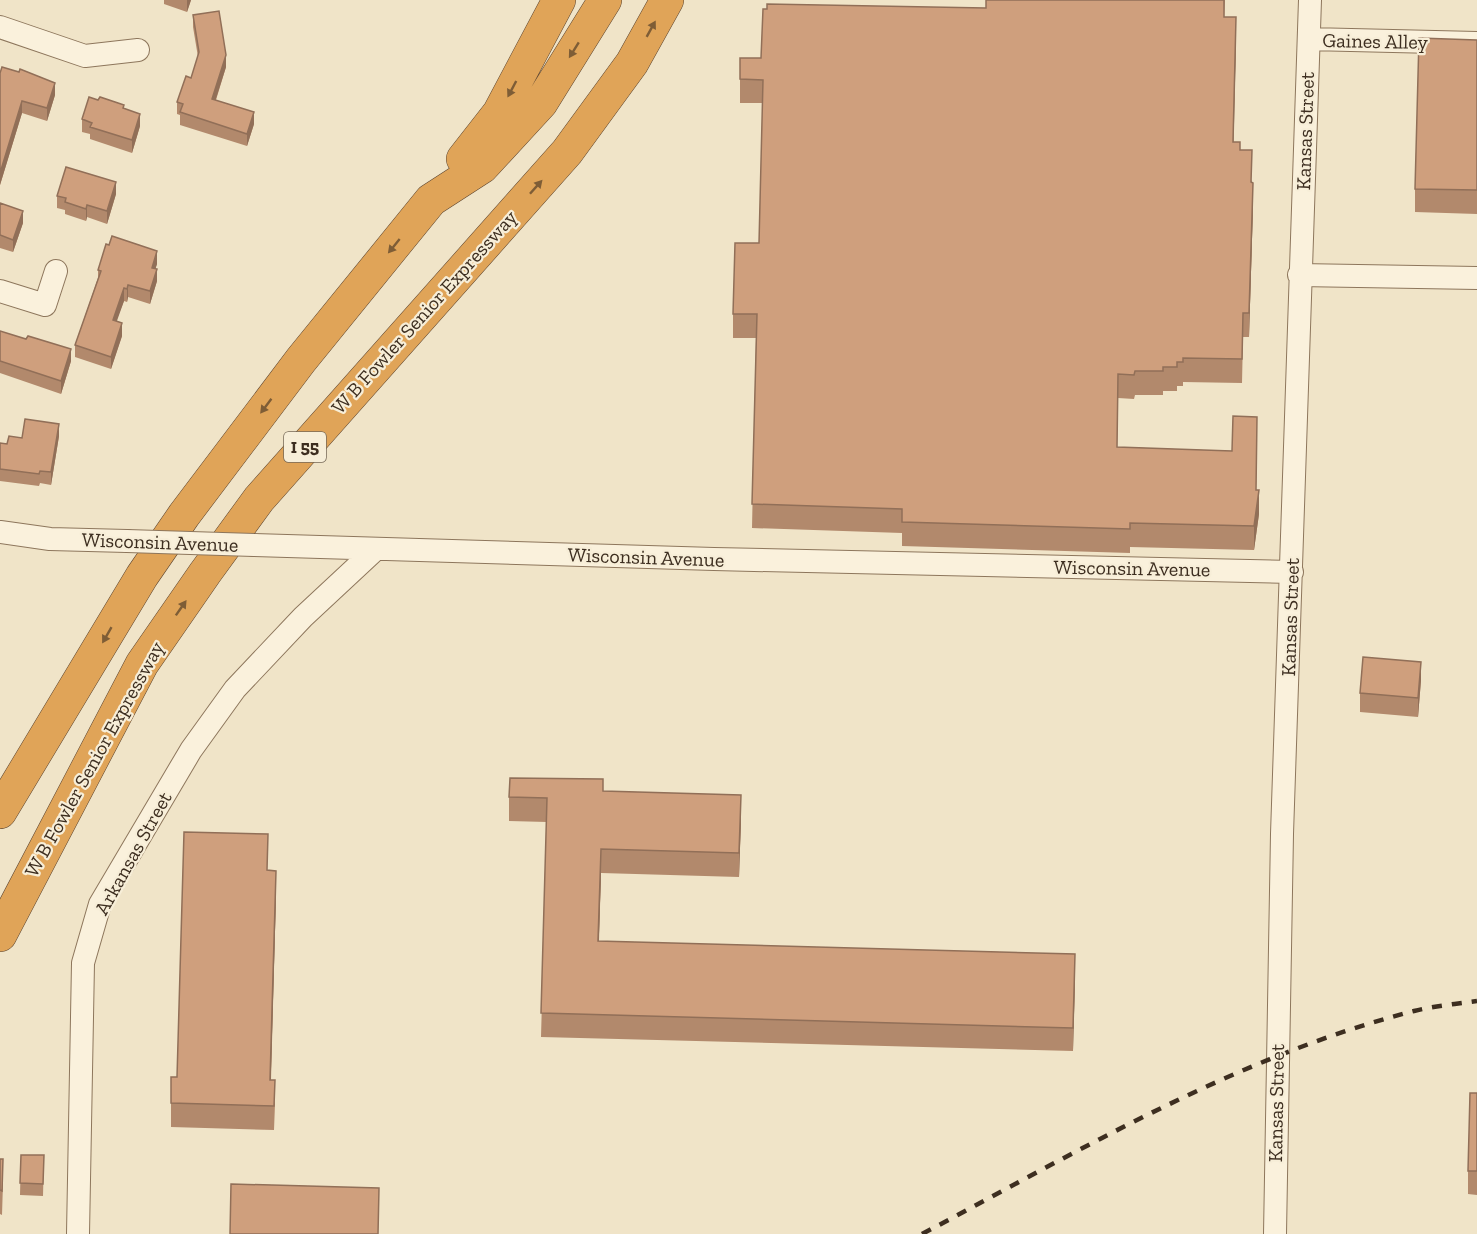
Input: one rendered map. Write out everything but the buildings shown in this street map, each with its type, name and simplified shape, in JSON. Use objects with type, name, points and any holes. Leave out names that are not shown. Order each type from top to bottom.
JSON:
[{"type":"highway","points":[[0,812],[142,576],[184,515],[301,360],[499,112],[559,0]]},
{"type":"highway","points":[[431,200],[482,167],[541,104],[605,0]]},
{"type":"highway","name":"W B Fowler Senior Expressway","points":[[0,935],[142,664],[205,573],[259,499],[567,152],[632,63],[667,0]]},
{"type":"street","name":"Kansas Street","points":[[1275,1234],[1277,1028],[1299,275],[1310,0]]},
{"type":"street","points":[[0,27],[85,56],[138,50]]},
{"type":"street","name":"Gaines Alley","points":[[1309,39],[1477,43]]},
{"type":"street","points":[[0,291],[45,305],[56,271]]},
{"type":"street","points":[[1299,275],[1477,278]]},
{"type":"street","name":"Wisconsin Avenue","points":[[0,532],[50,538],[376,549],[1292,572]]},
{"type":"street","name":"Arkansas Street","points":[[78,1234],[83,963],[100,904],[191,750],[235,689],[303,617],[376,549]]},
{"type":"railway","points":[[922,1234],[1101,1138],[1223,1079],[1349,1030],[1414,1011],[1477,1001]]}]
